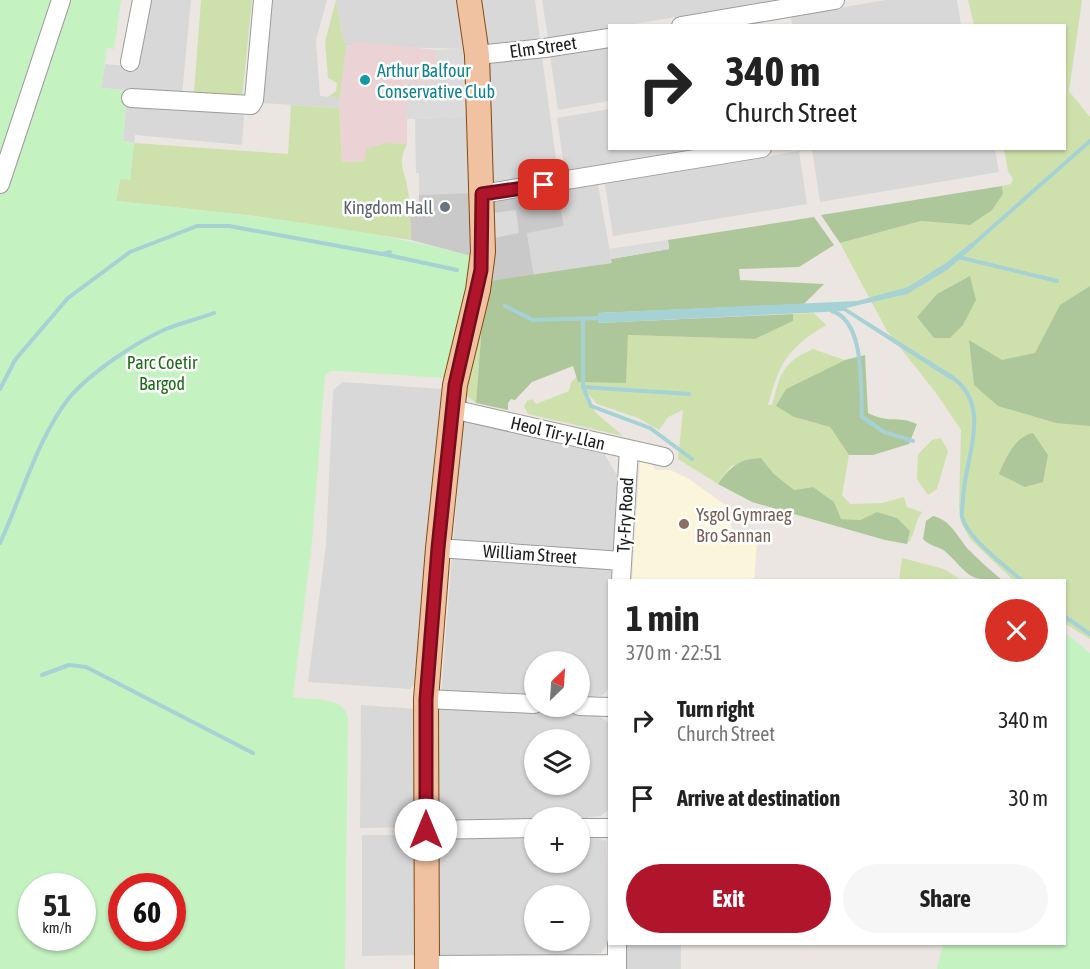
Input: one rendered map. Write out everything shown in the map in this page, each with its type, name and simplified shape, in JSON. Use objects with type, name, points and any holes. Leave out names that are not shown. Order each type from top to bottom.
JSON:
[{"type":"main road","points":[[427,967],[426,699],[452,409],[481,270],[482,194],[477,55],[470,0]]},
{"type":"street","points":[[0,184],[61,0]]},
{"type":"street","points":[[130,62],[141,0]]},
{"type":"street","points":[[131,98],[245,107],[251,105],[254,100],[263,0]]},
{"type":"street","points":[[693,24],[835,0]]},
{"type":"street","name":"Elm Street","points":[[477,55],[608,38]]},
{"type":"street","points":[[482,194],[750,150]]},
{"type":"street","name":"Heol Tir-y-Llan","points":[[452,409],[664,457]]},
{"type":"street","name":"Ty-Fry Road","points":[[621,579],[628,449]]},
{"type":"street","name":"William Street","points":[[438,548],[622,561]]},
{"type":"street","points":[[426,699],[524,704]]},
{"type":"street","points":[[590,706],[608,707]]},
{"type":"street","points":[[426,830],[524,828]]},
{"type":"street","points":[[590,828],[608,828]]},
{"type":"street","points":[[427,967],[617,966],[617,945]]},
{"type":"shaded area","points":[[148,0],[191,0],[182,95],[101,88],[105,64],[138,67]]},
{"type":"shaded area","points":[[272,0],[327,0],[316,40],[320,96],[340,98],[339,108],[262,103]]},
{"type":"shaded area","points":[[336,0],[460,0],[466,49],[346,46]]},
{"type":"shaded area","points":[[480,0],[535,0],[540,39],[486,45]]},
{"type":"shaded area","points":[[542,0],[778,0],[634,24],[608,24],[608,29],[548,38]]},
{"type":"shaded area","points":[[886,0],[957,0],[961,24],[792,24],[791,16]]},
{"type":"shaded area","points":[[353,41],[436,50],[466,49],[467,117],[407,119],[407,144],[386,143],[366,161],[342,162],[339,108],[345,50],[346,46],[351,47]]},
{"type":"shaded area","points":[[608,45],[608,101],[558,110],[550,55]]},
{"type":"shaded area","points":[[466,49],[467,117],[407,119],[407,83],[436,82],[436,50]]},
{"type":"shaded area","points":[[542,56],[558,174],[492,185],[487,64]]},
{"type":"shaded area","points":[[126,105],[244,115],[242,145],[135,135],[134,143],[123,141]]},
{"type":"shaded area","points":[[608,109],[608,150],[704,150],[565,173],[557,118]]},
{"type":"shaded area","points":[[467,117],[471,193],[419,195],[419,173],[416,173],[415,119]]},
{"type":"shaded area","points":[[812,150],[995,150],[999,172],[820,202]]},
{"type":"shaded area","points":[[799,151],[807,204],[613,236],[605,184]]},
{"type":"shaded area","points":[[598,185],[612,263],[534,276],[527,232],[564,226],[557,191]]},
{"type":"shaded area","points":[[557,191],[564,226],[527,233],[534,276],[490,281],[493,202]]},
{"type":"shaded area","points":[[471,193],[471,256],[411,240],[410,217],[418,216],[419,195]]},
{"type":"shaded area","points":[[516,210],[519,233],[494,238],[494,213]]},
{"type":"shaded area","points":[[668,240],[669,249],[611,259],[609,249]]},
{"type":"shaded area","points":[[343,382],[442,389],[418,681],[410,689],[308,682],[326,545],[333,390]]},
{"type":"shaded area","points":[[463,421],[604,453],[619,479],[615,579],[608,579],[608,689],[603,695],[593,697],[590,714],[600,716],[608,723],[608,810],[601,816],[590,817],[590,807],[524,807],[524,873],[590,873],[590,835],[606,841],[607,944],[601,953],[589,954],[589,969],[438,969],[439,716]]},
{"type":"shaded area","name":"Ysgol Gymraeg Bro Sannan","points":[[640,460],[649,461],[656,470],[670,470],[689,479],[731,509],[732,539],[757,541],[754,579],[632,579]]},
{"type":"shaded area","points":[[361,705],[417,709],[418,827],[360,828]]},
{"type":"shaded area","points":[[362,835],[417,835],[418,955],[362,956]]},
{"type":"shaded area","points":[[625,945],[681,945],[681,969],[625,969]]},
{"type":"green space","name":"Parc Coetir Bargod","points":[[0,0],[121,0],[114,49],[107,48],[101,88],[127,91],[123,141],[134,143],[130,180],[120,179],[116,201],[340,228],[471,256],[468,283],[445,378],[339,371],[331,371],[325,375],[312,542],[293,697],[334,702],[341,706],[348,718],[345,969],[0,969]]},
{"type":"green space","points":[[201,0],[252,0],[242,98],[197,96],[194,92]]},
{"type":"green space","points":[[336,0],[346,46],[340,98],[328,97],[336,91],[337,83],[328,78],[325,42]]},
{"type":"green space","points":[[968,0],[1082,0],[1069,91],[1090,117],[1090,639],[1066,624],[1066,579],[1012,579],[970,539],[961,522],[959,507],[961,430],[936,393],[887,331],[840,243],[921,221],[970,225],[1003,194],[1002,186],[1011,184],[1013,179],[1008,171],[1004,150],[1066,150],[1066,24],[974,24]]},
{"type":"green space","points":[[291,105],[339,108],[342,162],[365,161],[366,149],[386,143],[407,144],[402,164],[409,197],[411,240],[255,216],[116,201],[120,179],[130,179],[134,143],[288,154]]},
{"type":"green space","points":[[1002,186],[1003,194],[992,210],[970,225],[921,221],[840,243],[821,215]]},
{"type":"green space","points":[[814,217],[834,245],[799,267],[739,269],[740,280],[824,284],[804,304],[598,313],[598,323],[793,314],[793,321],[755,339],[628,335],[626,383],[578,382],[573,366],[532,382],[515,400],[511,399],[508,403],[508,410],[476,403],[482,323],[490,281],[612,263],[611,259],[669,249],[668,240]]},
{"type":"green space","points":[[970,276],[976,300],[963,325],[950,338],[934,338],[917,317],[937,294]]},
{"type":"green space","points":[[1090,286],[1090,426],[1056,423],[998,406],[974,385],[969,340],[1002,360],[1035,353],[1060,305]]},
{"type":"green space","points":[[814,313],[826,325],[802,342],[787,358],[781,367],[768,405],[772,405],[777,385],[784,371],[803,354],[813,349],[845,360],[786,389],[794,417],[830,427],[849,455],[842,495],[850,504],[882,503],[904,497],[907,507],[922,512],[907,544],[910,531],[877,512],[860,520],[841,519],[813,487],[794,490],[774,474],[761,458],[731,466],[718,484],[678,459],[683,410],[668,417],[659,430],[638,418],[597,404],[581,386],[596,413],[623,436],[528,414],[524,406],[532,399],[536,404],[569,391],[571,382],[577,377],[578,382],[628,335],[755,339],[793,321],[793,314]]},
{"type":"green space","points":[[482,323],[476,403],[466,395]]},
{"type":"green space","points":[[865,355],[868,413],[882,418],[917,424],[909,444],[873,455],[849,455],[830,427],[794,417],[776,406],[786,389],[845,360]]},
{"type":"green space","points":[[1033,433],[1048,455],[1043,482],[1025,487],[999,474],[1016,444]]},
{"type":"green space","points":[[941,438],[948,451],[937,489],[928,495],[917,479],[918,454],[932,440]]},
{"type":"green space","points":[[761,458],[774,474],[794,490],[813,487],[834,502],[841,519],[860,520],[877,512],[897,518],[910,531],[907,544],[885,540],[752,502],[718,484],[736,465],[747,460]]},
{"type":"green space","points":[[933,516],[945,521],[970,551],[1001,579],[975,578],[944,551],[926,542],[923,539],[926,521]]},
{"type":"green space","points":[[902,558],[944,569],[959,579],[899,579]]},
{"type":"green space","points":[[1066,634],[1090,653],[1090,969],[937,969],[943,945],[1066,945]]},
{"type":"water","points":[[971,243],[975,246],[947,270],[907,294],[846,308],[954,376],[951,380],[844,311],[598,323],[598,313],[857,301],[908,287],[946,263]]},
{"type":"waterway","points":[[969,248],[1090,141]]},
{"type":"waterway","points":[[0,389],[15,360],[68,298],[130,252],[197,226],[229,226],[382,254],[390,252]]},
{"type":"waterway","points":[[383,254],[457,270]]},
{"type":"waterway","points":[[958,257],[1057,281]]},
{"type":"waterway","points":[[505,306],[533,320],[600,318]]},
{"type":"waterway","points":[[832,311],[843,318],[851,328],[856,342],[861,374],[862,417],[884,432],[913,441]]},
{"type":"waterway","points":[[0,543],[48,431],[78,388],[114,359],[141,342],[166,329],[214,313]]},
{"type":"waterway","points":[[583,318],[583,387],[591,406],[650,428],[692,459]]},
{"type":"waterway","points":[[950,376],[963,388],[971,401],[974,416],[974,432],[962,517],[979,543],[1020,579]]},
{"type":"waterway","points":[[583,387],[689,394]]},
{"type":"waterway","points":[[1066,617],[1090,634]]},
{"type":"waterway","points":[[42,675],[69,665],[86,667],[253,753]]},
{"type":"place","name":"Arthur Balfour Conservative Club","points":[[365,80]]},
{"type":"place","name":"Kingdom Hall","points":[[445,207]]},
{"type":"place","name":"Ysgol Gymraeg Bro Sannan","points":[[684,524]]},
{"type":"route","points":[[426,830],[426,699],[438,548],[455,385],[481,270],[484,217],[482,194],[544,185]]}]
